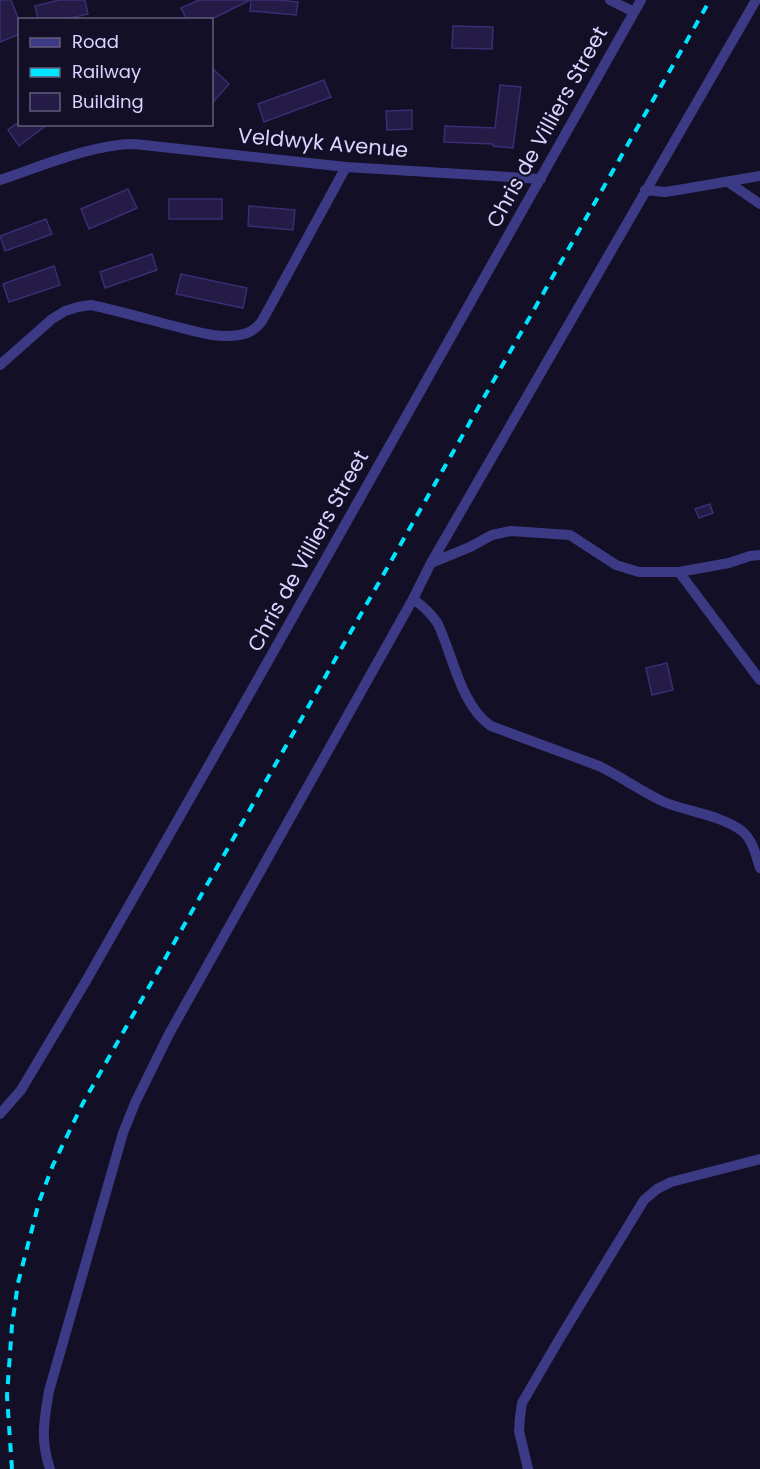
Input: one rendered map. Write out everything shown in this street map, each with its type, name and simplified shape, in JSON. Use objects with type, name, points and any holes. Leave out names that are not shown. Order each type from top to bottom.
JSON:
[{"type":"street","points":[[610,0],[634,12]]},
{"type":"street","name":"Chris de Villiers Street","points":[[0,1114],[21,1090],[86,981],[541,179],[640,0]]},
{"type":"street","points":[[50,1469],[44,1447],[44,1416],[49,1391],[123,1133],[135,1103],[169,1034],[431,563],[756,0]]},
{"type":"street","name":"Veldwyk Avenue","points":[[0,180],[83,153],[122,144],[346,167],[541,179]]},
{"type":"street","points":[[0,365],[52,319],[65,311],[92,305],[220,336],[242,335],[250,332],[262,321],[346,167]]},
{"type":"street","points":[[645,190],[665,192],[760,176]]},
{"type":"street","points":[[728,182],[760,204]]},
{"type":"street","points":[[431,563],[492,535],[511,531],[570,535],[616,565],[639,572],[679,572],[760,555]]},
{"type":"street","points":[[679,572],[760,680]]},
{"type":"street","points":[[413,599],[433,615],[465,693],[484,722],[599,766],[666,802],[733,826],[747,836],[760,868]]},
{"type":"street","points":[[528,1469],[519,1431],[522,1403],[644,1200],[657,1189],[680,1179],[760,1159]]},
{"type":"building","points":[[0,0],[11,0],[18,18],[18,35],[0,42]]},
{"type":"building","points":[[59,0],[85,0],[88,14],[71,18],[38,18],[35,6]]},
{"type":"building","points":[[199,0],[250,0],[213,18],[186,18],[181,8]]},
{"type":"building","points":[[251,0],[298,2],[296,15],[250,11]]},
{"type":"building","points":[[453,26],[493,27],[492,49],[452,48]]},
{"type":"building","points":[[213,69],[229,84],[213,102]]},
{"type":"building","points":[[324,80],[331,97],[264,122],[258,104]]},
{"type":"building","points":[[500,85],[521,87],[513,148],[493,146],[493,144],[444,142],[445,126],[495,128]]},
{"type":"building","points":[[412,110],[412,129],[387,130],[386,111]]},
{"type":"building","points":[[16,124],[18,126],[45,126],[19,146],[8,130]]},
{"type":"building","points":[[128,189],[137,208],[89,229],[81,209]]},
{"type":"building","points":[[169,199],[222,199],[222,219],[169,219]]},
{"type":"building","points":[[249,206],[295,210],[293,230],[248,226]]},
{"type":"building","points":[[46,219],[52,234],[5,251],[0,236]]},
{"type":"building","points":[[152,254],[157,270],[105,288],[100,272]]},
{"type":"building","points":[[54,266],[60,285],[9,302],[3,284]]},
{"type":"building","points":[[181,274],[247,288],[243,308],[176,294]]},
{"type":"building","points":[[710,504],[713,513],[699,518],[695,509]]},
{"type":"building","points":[[667,663],[673,690],[652,695],[646,668]]},
{"type":"railway","points":[[12,1469],[7,1396],[12,1325],[18,1283],[39,1202],[53,1165],[83,1103],[710,0]]}]
